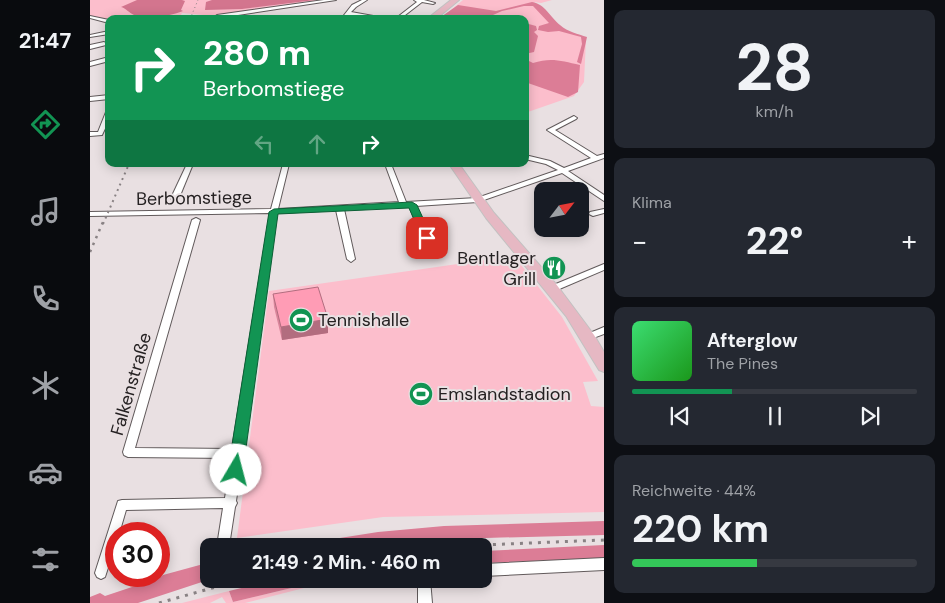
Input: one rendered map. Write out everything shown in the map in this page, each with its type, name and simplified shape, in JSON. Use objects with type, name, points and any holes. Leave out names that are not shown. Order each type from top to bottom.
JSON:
[{"type":"main road","points":[[435,15],[455,0]]},
{"type":"main road","points":[[456,167],[478,200],[554,288],[588,337],[604,366]]},
{"type":"street","points":[[224,15],[334,0]]},
{"type":"street","points":[[348,13],[354,6],[365,0]]},
{"type":"street","points":[[413,0],[433,3]]},
{"type":"street","points":[[402,15],[421,1]]},
{"type":"street","points":[[348,13],[361,15]]},
{"type":"street","points":[[90,18],[105,21]]},
{"type":"street","points":[[90,36],[105,33]]},
{"type":"street","points":[[91,46],[104,44]]},
{"type":"street","points":[[90,64],[105,60]]},
{"type":"street","points":[[90,98],[105,97]]},
{"type":"street","points":[[574,118],[550,130],[595,158]]},
{"type":"street","points":[[90,134],[100,134],[105,122]]},
{"type":"street","name":"Berbomstiege","points":[[90,214],[274,212],[478,200],[561,169],[604,156]]},
{"type":"street","points":[[529,158],[548,162],[561,169],[604,199]]},
{"type":"street","points":[[175,198],[189,167]]},
{"type":"street","points":[[225,538],[274,212],[285,167]]},
{"type":"street","points":[[389,167],[427,238]]},
{"type":"street","points":[[340,209],[350,259]]},
{"type":"street","points":[[593,214],[604,211]]},
{"type":"street","name":"Falkenstraße","points":[[196,220],[128,452],[238,454]]},
{"type":"street","points":[[554,288],[604,267]]},
{"type":"street","points":[[588,337],[604,330]]},
{"type":"street","points":[[101,573],[122,505],[231,502]]},
{"type":"street","points":[[492,569],[547,565],[604,564]]},
{"type":"street","points":[[424,588],[425,603]]},
{"type":"shaded area","points":[[90,0],[327,0],[221,15],[182,13],[181,15],[105,15],[105,21],[90,17]]},
{"type":"shaded area","points":[[137,0],[185,1],[181,10],[183,11],[167,15],[136,15],[121,7]]},
{"type":"shaded area","points":[[212,0],[315,0],[242,9],[205,10],[206,2]]},
{"type":"shaded area","points":[[463,0],[552,0],[541,3],[534,2],[556,27],[586,39],[584,82],[574,96],[529,112],[529,15],[445,15]]},
{"type":"shaded area","points":[[532,2],[537,3],[563,27],[587,37],[581,64],[577,62],[582,44],[581,37],[559,31],[548,32],[538,30],[539,26],[549,23],[533,6],[524,6],[493,15],[444,15],[458,5],[496,11]]},
{"type":"shaded area","points":[[529,24],[536,26],[537,30],[534,32],[538,36],[534,52],[529,53]]},
{"type":"shaded area","points":[[551,60],[580,65],[578,92],[568,97],[529,83],[529,61],[533,63]]},
{"type":"shaded area","name":"Emslandstadion","points":[[514,256],[562,317],[598,381],[583,382],[591,406],[604,407],[604,512],[383,517],[237,538],[269,291]]},
{"type":"shaded area","points":[[604,521],[604,535],[485,538],[340,538],[378,532],[444,526]]},
{"type":"shaded area","points":[[604,545],[604,558],[492,563],[492,551]]},
{"type":"shaded area","points":[[200,565],[200,583],[138,603],[90,603],[90,597],[100,593],[105,596],[132,587],[170,587],[170,573]]},
{"type":"shaded area","points":[[241,588],[291,588],[233,602],[229,591]]},
{"type":"shaded area","points":[[291,588],[304,588],[245,603],[226,603],[222,597],[210,603],[182,603],[229,591],[233,602]]},
{"type":"building","points":[[318,287],[328,319],[281,327],[273,294]]},
{"type":"railway","points":[[192,15],[198,0]]},
{"type":"railway","points":[[103,224],[128,167]]},
{"type":"railway","points":[[90,252],[103,222]]},
{"type":"railway","points":[[492,545],[604,540]]},
{"type":"railway","points":[[159,603],[212,588]]},
{"type":"place","name":"Bentlager Grill","points":[[554,268]]},
{"type":"place","name":"Tennishalle","points":[[301,320]]},
{"type":"place","name":"Emslandstadion","points":[[421,394]]},
{"type":"route","points":[[236,470],[274,212],[412,205],[427,238]]}]
